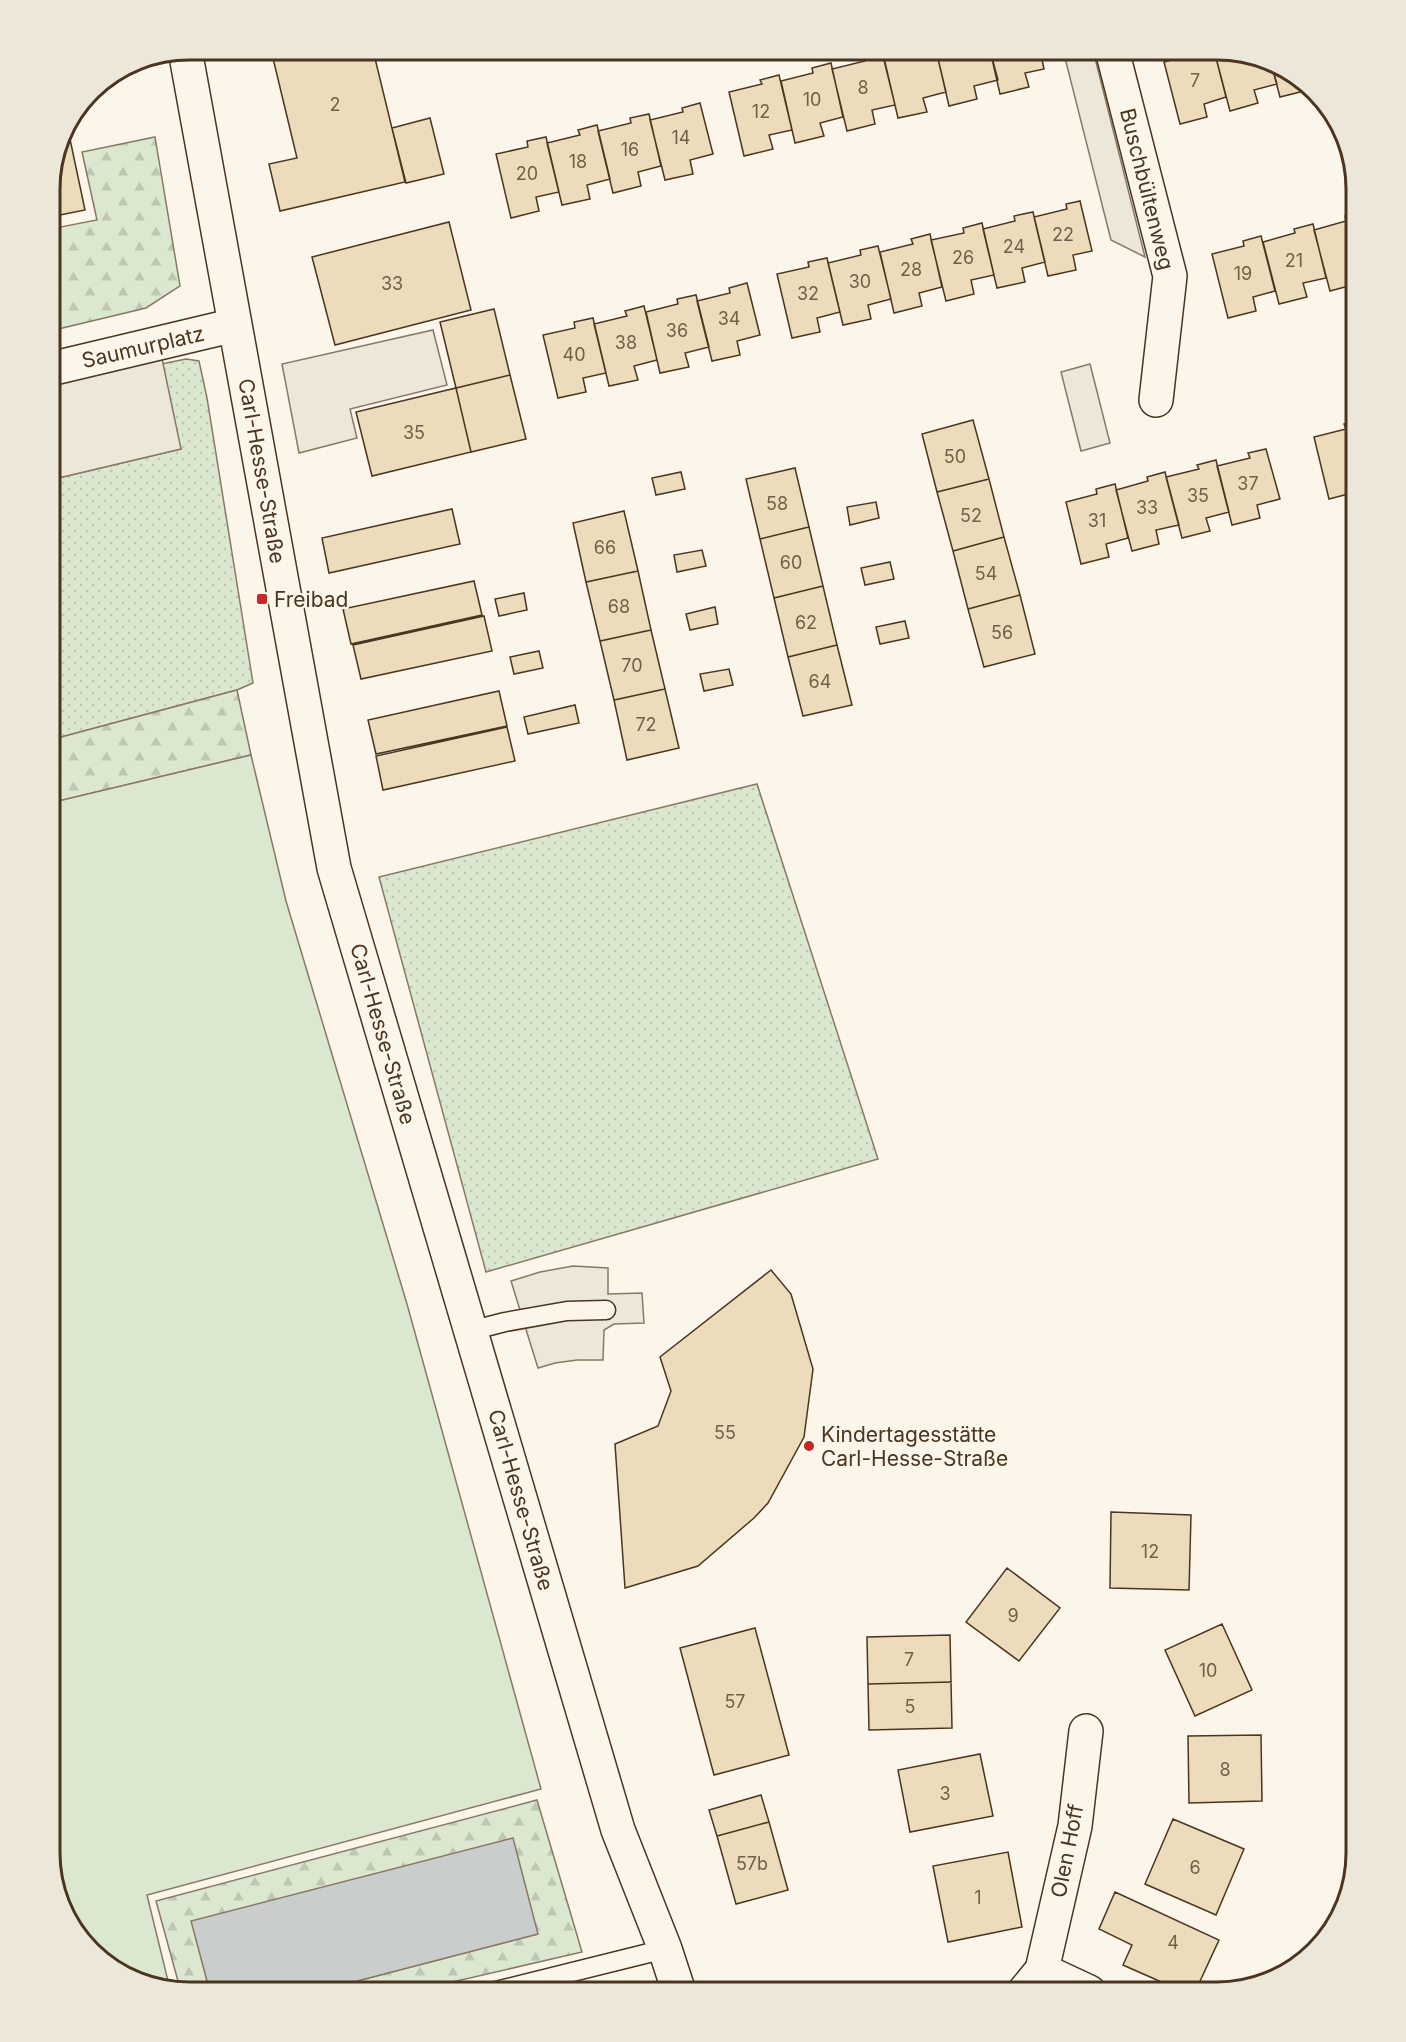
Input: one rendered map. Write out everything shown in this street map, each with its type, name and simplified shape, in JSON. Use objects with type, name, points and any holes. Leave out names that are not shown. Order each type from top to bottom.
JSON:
[{"type":"street","name":"Carl-Hesse-Straße","points":[[187,60],[334,868],[618,1830],[665,1948],[676,1982]]},
{"type":"street","name":"Buschbültenweg","points":[[1115,60],[1170,276],[1156,400]]},
{"type":"street","name":"Saumurplatz","points":[[60,367],[235,325]]},
{"type":"street","name":"Olen Hoff","points":[[1033,1981],[1075,1826],[1086,1731]]},
{"type":"lane","points":[[470,1331],[567,1311],[606,1310]]},
{"type":"lane","points":[[531,1982],[665,1948]]},
{"type":"green space","points":[[155,137],[180,286],[146,308],[60,329],[60,227],[97,220],[82,152]]},
{"type":"green space","points":[[186,359],[199,361],[253,683],[237,690],[60,737],[60,478],[181,449],[132,370]]},
{"type":"green space","points":[[237,690],[251,755],[60,801],[60,737]]},
{"type":"green space","points":[[251,755],[286,901],[407,1304],[541,1789],[147,1895],[168,1980],[132,1969],[104,1950],[92,1938],[77,1918],[70,1903],[61,1870],[60,801]]},
{"type":"green space","points":[[757,784],[878,1159],[486,1272],[379,877]]},
{"type":"green space","points":[[537,1800],[582,1952],[452,1982],[353,1982],[538,1934],[192,1921],[207,1982],[180,1982],[156,1901]]},
{"type":"shaded area","points":[[1066,60],[1096,60],[1145,257],[1111,240]]},
{"type":"shaded area","points":[[433,330],[447,385],[350,409],[357,438],[299,453],[282,364]]},
{"type":"shaded area","points":[[161,354],[181,449],[60,478],[60,380]]},
{"type":"shaded area","points":[[1090,364],[1110,443],[1081,451],[1061,372]]},
{"type":"shaded area","points":[[573,1266],[608,1268],[608,1294],[642,1293],[644,1323],[614,1324],[604,1330],[603,1360],[577,1360],[538,1368],[511,1281],[540,1272]]},
{"type":"shaded area","points":[[513,1838],[538,1934],[353,1982],[207,1982],[191,1921]]},
{"type":"building","points":[[273,60],[375,60],[405,182],[280,211],[269,164],[297,158]]},
{"type":"building","points":[[884,60],[938,60],[946,92],[923,98],[927,112],[898,118]]},
{"type":"building","points":[[884,60],[895,105],[872,110],[875,124],[847,131],[832,69],[865,61]]},
{"type":"building","points":[[938,60],[993,60],[998,80],[974,86],[977,99],[949,106]]},
{"type":"building","points":[[992,60],[1042,60],[1044,69],[1025,73],[1029,87],[1000,94]]},
{"type":"building","points":[[1217,60],[1226,97],[1204,104],[1207,117],[1180,124],[1164,62]]},
{"type":"building","points":[[1217,60],[1242,62],[1274,73],[1277,84],[1254,90],[1258,103],[1230,111]]},
{"type":"building","points":[[831,63],[843,117],[820,123],[824,136],[795,143],[781,81],[813,73],[812,68]]},
{"type":"building","points":[[1274,73],[1301,92],[1280,97]]},
{"type":"building","points":[[779,75],[792,130],[769,135],[773,149],[744,156],[729,92],[762,84],[760,80]]},
{"type":"building","points":[[700,103],[713,154],[690,160],[693,174],[665,180],[650,120],[683,112],[682,108]]},
{"type":"building","points":[[649,114],[661,166],[638,172],[641,186],[613,193],[598,131],[631,123],[630,118]]},
{"type":"building","points":[[430,118],[444,174],[406,183],[392,128]]},
{"type":"building","points":[[597,125],[610,179],[587,185],[590,199],[562,205],[547,143],[580,135],[578,130]]},
{"type":"building","points":[[546,137],[559,192],[536,197],[539,211],[511,218],[496,154],[528,147],[527,141]]},
{"type":"building","points":[[70,139],[85,210],[60,215],[62,164]]},
{"type":"building","points":[[1080,201],[1092,251],[1073,255],[1076,270],[1048,276],[1034,217],[1067,209],[1066,204]]},
{"type":"building","points":[[1033,212],[1045,262],[1022,268],[1025,282],[997,288],[983,229],[1015,221],[1014,216]]},
{"type":"building","points":[[1346,221],[1346,287],[1330,291],[1314,230]]},
{"type":"building","points":[[449,222],[471,310],[335,345],[312,257]]},
{"type":"building","points":[[982,223],[994,275],[971,280],[974,294],[946,301],[931,240],[964,233],[963,228]]},
{"type":"building","points":[[1313,224],[1326,278],[1303,283],[1307,297],[1279,304],[1263,242],[1295,233],[1294,229]]},
{"type":"building","points":[[930,234],[942,287],[919,293],[922,306],[894,313],[880,252],[913,244],[911,239]]},
{"type":"building","points":[[1261,236],[1275,291],[1253,297],[1256,311],[1228,318],[1212,254],[1244,246],[1243,241]]},
{"type":"building","points":[[878,246],[891,299],[868,305],[871,319],[843,325],[828,263],[861,255],[860,250]]},
{"type":"building","points":[[827,258],[840,312],[817,318],[820,332],[792,338],[777,274],[809,267],[808,262]]},
{"type":"building","points":[[747,283],[760,335],[737,341],[740,355],[712,361],[697,301],[730,293],[729,288]]},
{"type":"building","points":[[696,295],[709,347],[685,353],[689,367],[660,373],[646,312],[678,304],[677,299]]},
{"type":"building","points":[[644,306],[657,360],[634,366],[638,380],[609,386],[594,324],[627,316],[625,311]]},
{"type":"building","points":[[494,309],[510,375],[456,388],[440,322]]},
{"type":"building","points":[[593,318],[606,373],[583,378],[586,392],[558,398],[543,335],[575,328],[574,322]]},
{"type":"building","points":[[510,375],[526,439],[471,452],[456,388]]},
{"type":"building","points":[[456,388],[471,452],[372,476],[356,412]]},
{"type":"building","points":[[973,420],[989,479],[937,492],[922,434]]},
{"type":"building","points":[[1346,429],[1346,495],[1329,499],[1314,437]]},
{"type":"building","points":[[1266,449],[1280,499],[1257,505],[1260,518],[1232,525],[1217,466],[1250,458],[1248,453]]},
{"type":"building","points":[[1216,460],[1229,512],[1206,518],[1210,531],[1182,538],[1166,477],[1199,469],[1197,465]]},
{"type":"building","points":[[795,468],[809,527],[760,539],[746,479]]},
{"type":"building","points":[[681,472],[685,489],[656,495],[652,478]]},
{"type":"building","points":[[1165,472],[1179,525],[1156,530],[1159,544],[1132,551],[1116,490],[1148,481],[1147,477]]},
{"type":"building","points":[[989,479],[1004,537],[953,551],[937,492]]},
{"type":"building","points":[[1115,484],[1128,538],[1106,544],[1109,557],[1081,564],[1066,502],[1097,494],[1096,489]]},
{"type":"building","points":[[876,502],[879,518],[850,525],[847,507]]},
{"type":"building","points":[[452,509],[460,544],[329,573],[322,538]]},
{"type":"building","points":[[624,511],[638,571],[586,582],[573,523]]},
{"type":"building","points":[[809,527],[823,586],[774,598],[760,539]]},
{"type":"building","points":[[1004,537],[1020,595],[968,609],[953,551]]},
{"type":"building","points":[[702,550],[706,566],[677,572],[674,555]]},
{"type":"building","points":[[890,562],[894,579],[865,585],[861,568]]},
{"type":"building","points":[[638,571],[651,630],[600,641],[586,582]]},
{"type":"building","points":[[474,581],[482,615],[351,644],[343,609]]},
{"type":"building","points":[[823,586],[837,645],[788,657],[774,598]]},
{"type":"building","points":[[524,593],[527,610],[499,616],[495,599]]},
{"type":"building","points":[[1020,595],[1035,654],[984,667],[968,609]]},
{"type":"building","points":[[715,607],[718,624],[690,630],[686,614]]},
{"type":"building","points":[[484,616],[492,651],[361,679],[353,645]]},
{"type":"building","points":[[905,621],[909,638],[880,644],[876,627]]},
{"type":"building","points":[[651,630],[665,689],[614,700],[600,641]]},
{"type":"building","points":[[837,645],[852,705],[803,716],[788,657]]},
{"type":"building","points":[[539,651],[543,668],[514,674],[510,657]]},
{"type":"building","points":[[729,669],[733,685],[704,691],[700,674]]},
{"type":"building","points":[[665,689],[679,748],[627,760],[614,700]]},
{"type":"building","points":[[499,691],[507,726],[376,754],[368,720]]},
{"type":"building","points":[[575,705],[579,723],[528,734],[524,717]]},
{"type":"building","points":[[507,727],[515,761],[383,790],[376,756]]},
{"type":"building","points":[[771,1270],[791,1294],[813,1369],[804,1437],[768,1503],[698,1566],[625,1588],[615,1444],[658,1426],[671,1391],[660,1357]]},
{"type":"building","points":[[1111,1512],[1191,1515],[1189,1590],[1110,1588]]},
{"type":"building","points":[[1007,1568],[1060,1608],[1019,1661],[966,1622]]},
{"type":"building","points":[[1222,1624],[1252,1690],[1195,1716],[1165,1650]]},
{"type":"building","points":[[755,1628],[789,1755],[714,1775],[680,1648]]},
{"type":"building","points":[[950,1635],[951,1682],[868,1684],[867,1637]]},
{"type":"building","points":[[951,1682],[952,1728],[869,1730],[868,1684]]},
{"type":"building","points":[[1261,1735],[1262,1801],[1189,1803],[1188,1736]]},
{"type":"building","points":[[980,1754],[993,1816],[910,1832],[898,1770]]},
{"type":"building","points":[[761,1795],[769,1822],[717,1836],[709,1810]]},
{"type":"building","points":[[1173,1819],[1244,1849],[1216,1915],[1145,1884]]},
{"type":"building","points":[[769,1822],[788,1890],[736,1904],[717,1836]]},
{"type":"building","points":[[1008,1852],[1022,1927],[948,1942],[933,1866]]},
{"type":"building","points":[[1115,1892],[1219,1940],[1200,1982],[1161,1982],[1123,1965],[1132,1945],[1099,1929]]},
{"type":"place","name":"Freibad","points":[[262,599]]},
{"type":"place","name":"Kindertagesstätte Carl-Hesse-Straße","points":[[809,1446]]}]
